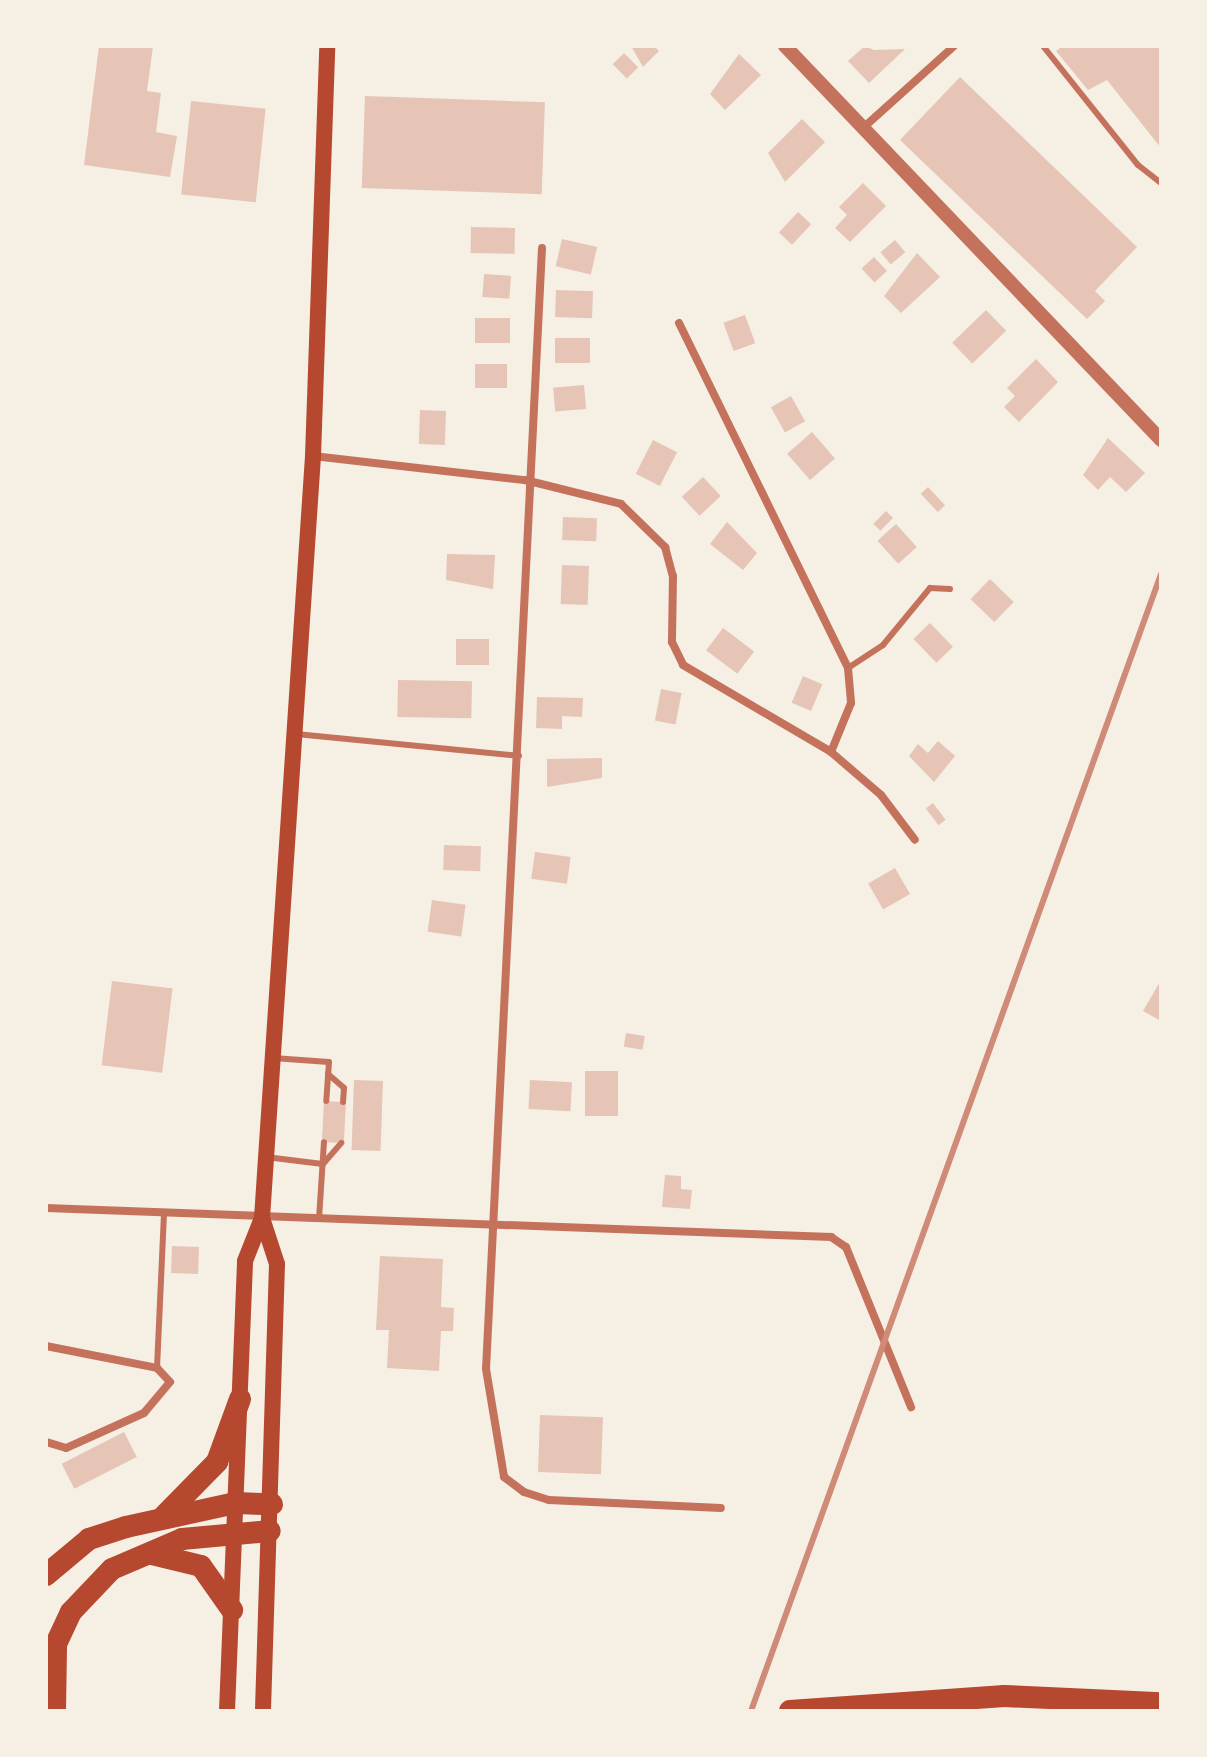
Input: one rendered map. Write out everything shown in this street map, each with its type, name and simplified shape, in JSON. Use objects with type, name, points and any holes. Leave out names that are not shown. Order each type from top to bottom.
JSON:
[{"type":"highway","points":[[163,1517],[217,1462],[240,1399]]},
{"type":"highway","points":[[46,1575],[89,1539],[163,1517],[235,1503],[272,1504]]},
{"type":"highway","points":[[55,1711],[56,1644],[71,1612],[138,1554],[233,1530],[270,1531]]},
{"type":"highway","points":[[138,1554],[172,1554],[201,1566],[232,1610]]},
{"type":"highway","points":[[790,1711],[1004,1696],[1161,1703]]},
{"type":"main road","points":[[227,1711],[245,1261],[262,1218],[313,456],[327,46]]},
{"type":"main road","points":[[262,1218],[277,1264],[272,1504],[263,1711]]},
{"type":"street","points":[[785,46],[1161,440]]},
{"type":"street","points":[[863,128],[954,46]]},
{"type":"street","points":[[542,248],[525,480],[519,756],[490,1222],[486,1369],[504,1477],[549,1500],[721,1508]]},
{"type":"street","points":[[679,323],[848,668],[851,703],[831,752]]},
{"type":"street","points":[[313,456],[525,480],[589,491],[644,521],[665,547],[673,576],[672,642],[683,665],[831,752],[881,795],[915,840]]},
{"type":"street","points":[[46,1208],[262,1218],[490,1222],[831,1237],[846,1247],[911,1407]]},
{"type":"street","points":[[46,1346],[157,1368],[170,1382],[144,1413],[66,1448],[46,1442]]},
{"type":"lane","points":[[1043,46],[1138,165],[1161,183]]},
{"type":"lane","points":[[848,668],[883,645],[930,588],[950,589]]},
{"type":"lane","points":[[296,734],[519,756]]},
{"type":"lane","points":[[273,1058],[329,1062],[326,1101]]},
{"type":"lane","points":[[328,1074],[344,1088],[343,1102]]},
{"type":"lane","points":[[319,1219],[324,1142]]},
{"type":"lane","points":[[323,1164],[341,1143]]},
{"type":"lane","points":[[266,1157],[323,1164]]},
{"type":"lane","points":[[157,1368],[164,1214]]},
{"type":"building","points":[[99,46],[153,46],[147,91],[161,93],[156,132],[177,136],[170,177],[84,165]]},
{"type":"building","points":[[631,46],[654,46],[659,51],[643,67]]},
{"type":"building","points":[[865,46],[874,50],[905,49],[869,83],[848,61]]},
{"type":"building","points":[[1063,46],[1161,46],[1161,148],[1107,80],[1088,90],[1056,51]]},
{"type":"building","points":[[624,53],[638,67],[627,78],[613,64]]},
{"type":"building","points":[[739,54],[761,75],[725,110],[710,94]]},
{"type":"building","points":[[960,77],[1137,247],[1095,291],[1105,301],[1087,319],[900,140]]},
{"type":"building","points":[[365,96],[545,102],[542,194],[362,188]]},
{"type":"building","points":[[191,101],[266,109],[256,202],[181,194]]},
{"type":"building","points":[[802,119],[825,142],[785,182],[768,153]]},
{"type":"building","points":[[863,183],[886,206],[850,242],[835,228],[847,215],[839,207]]},
{"type":"building","points":[[798,212],[811,224],[792,245],[779,232]]},
{"type":"building","points":[[471,227],[515,228],[515,254],[471,253]]},
{"type":"building","points":[[562,239],[597,247],[591,274],[556,266]]},
{"type":"building","points":[[895,240],[905,252],[891,264],[880,252]]},
{"type":"building","points":[[917,253],[940,277],[901,313],[884,296]]},
{"type":"building","points":[[874,257],[887,271],[875,282],[862,269]]},
{"type":"building","points":[[484,274],[511,276],[509,299],[482,297]]},
{"type":"building","points":[[556,290],[593,291],[592,318],[555,317]]},
{"type":"building","points":[[986,310],[1006,331],[972,364],[952,343]]},
{"type":"building","points":[[745,315],[755,343],[734,351],[723,323]]},
{"type":"building","points":[[475,318],[510,318],[510,343],[475,343]]},
{"type":"building","points":[[555,338],[590,338],[590,363],[555,363]]},
{"type":"building","points":[[1036,359],[1058,382],[1019,422],[1004,407],[1015,396],[1007,388]]},
{"type":"building","points":[[475,364],[507,364],[507,388],[475,388]]},
{"type":"building","points":[[584,385],[586,409],[555,412],[553,388]]},
{"type":"building","points":[[791,396],[805,421],[785,433],[771,407]]},
{"type":"building","points":[[420,410],[446,411],[445,445],[419,444]]},
{"type":"building","points":[[812,432],[835,458],[810,480],[787,454]]},
{"type":"building","points":[[1108,438],[1145,473],[1126,492],[1110,477],[1098,490],[1083,475]]},
{"type":"building","points":[[653,440],[677,452],[660,486],[636,474]]},
{"type":"building","points":[[703,477],[721,496],[700,516],[682,497]]},
{"type":"building","points":[[928,487],[945,505],[938,512],[921,494]]},
{"type":"building","points":[[886,511],[893,518],[880,531],[873,524]]},
{"type":"building","points":[[563,517],[597,518],[596,541],[562,540]]},
{"type":"building","points":[[727,522],[757,553],[743,570],[710,544]]},
{"type":"building","points":[[896,524],[917,547],[898,564],[877,541]]},
{"type":"building","points":[[447,554],[495,555],[493,589],[446,580]]},
{"type":"building","points":[[562,565],[589,566],[588,605],[561,604]]},
{"type":"building","points":[[990,579],[1014,602],[994,622],[971,599]]},
{"type":"building","points":[[930,623],[953,647],[936,663],[913,639]]},
{"type":"building","points":[[723,628],[754,651],[737,674],[706,650]]},
{"type":"building","points":[[456,639],[489,639],[489,665],[456,665]]},
{"type":"building","points":[[803,676],[822,684],[811,711],[792,703]]},
{"type":"building","points":[[398,680],[472,681],[471,718],[397,717]]},
{"type":"building","points":[[661,689],[682,693],[676,724],[655,720]]},
{"type":"building","points":[[537,697],[583,698],[582,717],[562,716],[562,729],[536,728]]},
{"type":"building","points":[[938,741],[955,756],[934,782],[909,756],[918,744],[928,753]]},
{"type":"building","points":[[602,758],[602,778],[547,787],[547,759]]},
{"type":"building","points":[[933,803],[946,820],[938,825],[926,808]]},
{"type":"building","points":[[444,845],[481,846],[480,871],[443,870]]},
{"type":"building","points":[[535,852],[571,857],[567,884],[531,879]]},
{"type":"building","points":[[895,868],[910,894],[883,909],[868,884]]},
{"type":"building","points":[[432,900],[466,905],[461,936],[428,932]]},
{"type":"building","points":[[1161,980],[1161,1021],[1143,1011]]},
{"type":"building","points":[[112,981],[173,988],[162,1073],[102,1065]]},
{"type":"building","points":[[626,1033],[645,1036],[643,1050],[624,1047]]},
{"type":"building","points":[[585,1071],[618,1071],[618,1116],[585,1116]]},
{"type":"building","points":[[354,1080],[383,1081],[381,1151],[352,1150]]},
{"type":"building","points":[[530,1080],[572,1082],[570,1111],[528,1109]]},
{"type":"building","points":[[324,1101],[346,1102],[344,1143],[322,1142]]},
{"type":"building","points":[[665,1175],[681,1176],[681,1189],[692,1190],[690,1209],[662,1207]]},
{"type":"building","points":[[172,1246],[199,1247],[198,1274],[171,1273]]},
{"type":"building","points":[[380,1256],[443,1259],[441,1307],[454,1308],[453,1331],[441,1331],[439,1371],[387,1368],[389,1330],[376,1330]]},
{"type":"building","points":[[540,1415],[603,1417],[601,1474],[538,1472]]},
{"type":"building","points":[[124,1432],[137,1457],[74,1489],[62,1464]]},
{"type":"railway","points":[[751,1711],[1161,574]]}]
